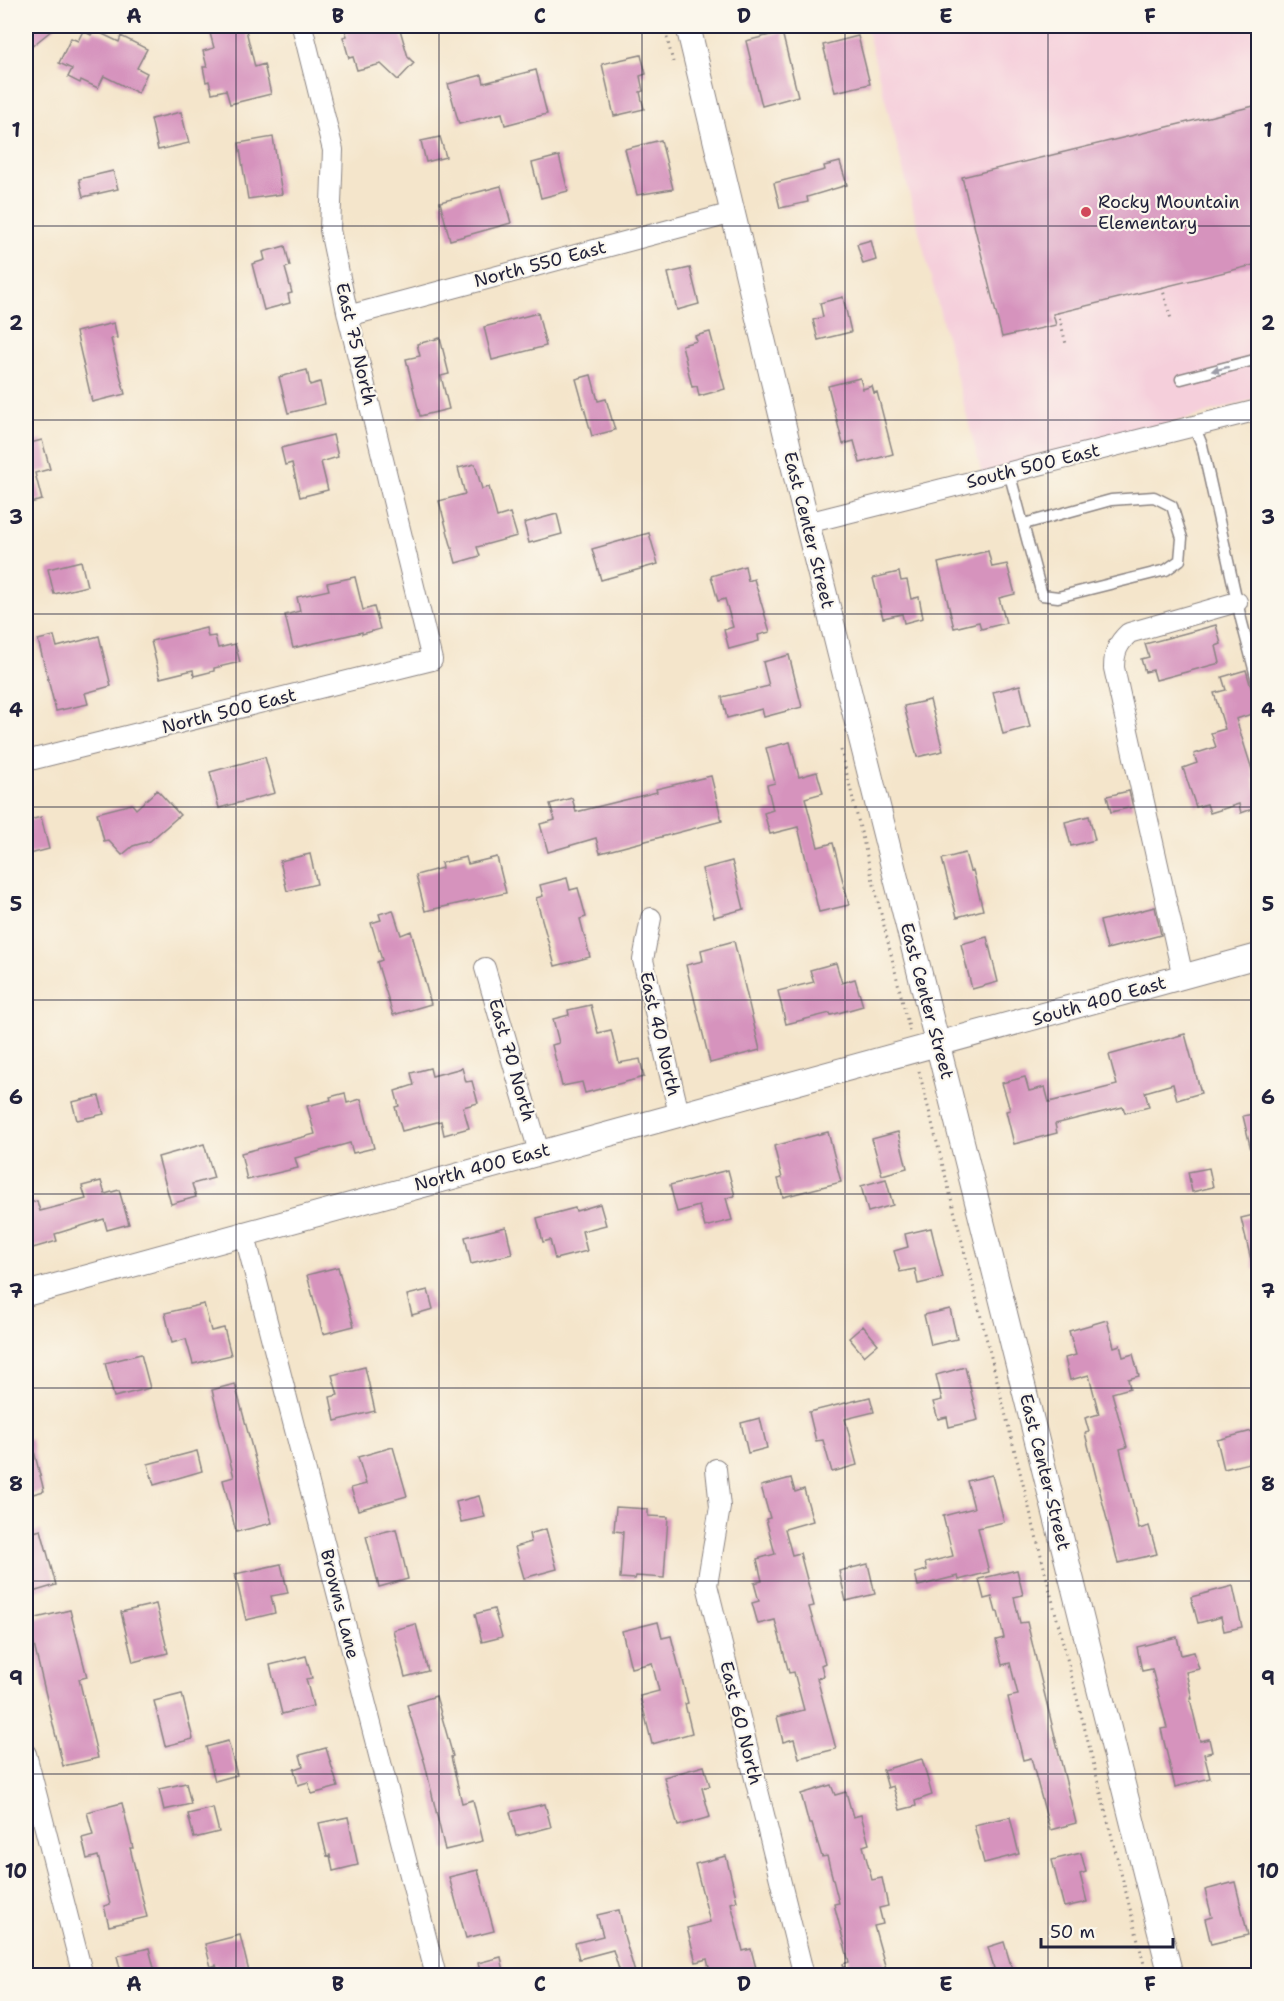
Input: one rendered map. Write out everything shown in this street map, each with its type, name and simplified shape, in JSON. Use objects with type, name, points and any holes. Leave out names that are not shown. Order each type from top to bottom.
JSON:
[{"type":"street","name":"East 75 North","points":[[302,26],[333,150],[330,230],[348,316],[432,660]]},
{"type":"street","name":"East Center Street","points":[[688,26],[807,524],[1171,1976]]},
{"type":"street","name":"North 550 East","points":[[348,316],[733,213]]},
{"type":"street","name":"South 500 East","points":[[807,524],[1009,471],[1258,410]]},
{"type":"street","points":[[1183,977],[1114,668],[1114,657],[1122,640],[1130,633],[1237,602]]},
{"type":"street","name":"North 500 East","points":[[26,761],[432,660]]},
{"type":"street","name":"East 40 North","points":[[651,918],[643,960],[679,1114]]},
{"type":"street","name":"South 400 East","points":[[939,1046],[1258,956]]},
{"type":"street","name":"East 70 North","points":[[485,968],[538,1152]]},
{"type":"street","name":"North 400 East","points":[[26,1294],[538,1152],[939,1046]]},
{"type":"street","name":"Browns Lane","points":[[244,1232],[436,1976]]},
{"type":"street","name":"East 60 North","points":[[716,1469],[720,1507],[706,1585],[804,1976]]},
{"type":"street","points":[[26,1754],[82,1976]]},
{"type":"lane","points":[[1181,378],[1258,359]]},
{"type":"lane","points":[[1194,426],[1202,445],[1258,684]]},
{"type":"lane","points":[[1009,471],[1042,595],[1058,597],[1166,570],[1180,561],[1182,538],[1172,506],[1154,497],[1111,500],[1024,524]]},
{"type":"path","points":[[1162,287],[1171,319]]},
{"type":"path","points":[[1058,312],[1066,344]]},
{"type":"shaded area","name":"Rocky Mountain Elementary","points":[[866,26],[1258,26],[1258,398],[983,479]]},
{"type":"building","points":[[26,26],[57,26],[26,51]]},
{"type":"building","points":[[213,26],[245,26],[255,67],[264,64],[271,94],[230,104],[226,90],[212,93],[209,81],[206,82],[203,67],[207,67],[203,51],[214,48],[210,33],[215,32]]},
{"type":"building","points":[[344,26],[399,26],[408,57],[414,63],[398,80],[381,64],[357,70],[353,57],[349,58],[343,37],[347,36]]},
{"type":"building","points":[[94,30],[119,42],[121,36],[147,49],[137,68],[147,73],[138,93],[104,76],[98,88],[68,77],[72,69],[59,63],[71,38],[78,41],[83,31],[91,35]]},
{"type":"building","points":[[782,32],[798,96],[762,106],[746,41]]},
{"type":"building","points":[[858,36],[870,84],[835,92],[823,45]]},
{"type":"building","points":[[641,55],[646,74],[640,76],[643,91],[640,92],[644,109],[614,116],[602,64]]},
{"type":"building","points":[[536,70],[547,114],[505,125],[502,113],[459,124],[448,84],[482,75],[484,83]]},
{"type":"building","points":[[1258,105],[1258,264],[1053,314],[1056,325],[1002,337],[962,177]]},
{"type":"building","points":[[181,112],[189,143],[158,150],[151,119]]},
{"type":"building","points":[[273,137],[282,194],[248,199],[239,143]]},
{"type":"building","points":[[440,137],[446,157],[426,162],[421,141]]},
{"type":"building","points":[[661,140],[673,189],[637,195],[625,149]]},
{"type":"building","points":[[559,156],[568,191],[541,198],[532,163]]},
{"type":"building","points":[[840,162],[847,185],[807,197],[808,202],[780,208],[774,183],[825,170],[824,166]]},
{"type":"building","points":[[113,171],[118,189],[83,197],[79,179]]},
{"type":"building","points":[[501,186],[511,223],[450,240],[440,202]]},
{"type":"building","points":[[871,240],[876,260],[863,264],[857,244]]},
{"type":"building","points":[[285,246],[290,266],[285,268],[292,293],[288,294],[290,303],[264,310],[252,264],[265,260],[263,252]]},
{"type":"building","points":[[690,268],[699,304],[677,310],[668,273]]},
{"type":"building","points":[[843,297],[851,332],[818,340],[813,320],[823,317],[820,303]]},
{"type":"building","points":[[538,313],[546,346],[492,360],[484,327]]},
{"type":"building","points":[[114,323],[117,338],[111,339],[125,394],[92,402],[76,332]]},
{"type":"building","points":[[710,332],[725,389],[699,396],[697,386],[692,387],[682,345],[697,341],[695,336]]},
{"type":"building","points":[[440,338],[449,374],[441,376],[449,409],[420,416],[406,359],[420,356],[417,344]]},
{"type":"building","points":[[307,370],[310,385],[320,382],[325,404],[288,413],[279,377]]},
{"type":"building","points":[[591,375],[598,401],[606,399],[615,430],[592,436],[576,379]]},
{"type":"building","points":[[860,378],[863,389],[872,386],[874,393],[877,392],[893,454],[860,463],[854,441],[843,444],[828,386]]},
{"type":"building","points":[[333,435],[338,457],[321,462],[328,490],[300,497],[292,463],[285,465],[281,448]]},
{"type":"building","points":[[42,440],[50,469],[35,473],[42,500],[26,504],[26,444]]},
{"type":"building","points":[[475,464],[482,489],[489,487],[497,517],[510,513],[517,536],[477,547],[480,556],[456,563],[439,501],[465,494],[458,468]]},
{"type":"building","points":[[557,514],[562,534],[529,543],[524,523]]},
{"type":"building","points":[[649,533],[658,564],[601,580],[592,549]]},
{"type":"building","points":[[988,551],[992,567],[1007,564],[1015,594],[999,598],[1006,623],[981,629],[979,622],[954,628],[938,563]]},
{"type":"building","points":[[81,561],[87,586],[54,594],[48,569]]},
{"type":"building","points":[[745,566],[748,581],[754,579],[770,632],[758,635],[759,641],[729,649],[724,630],[733,627],[725,599],[718,601],[711,576]]},
{"type":"building","points":[[899,572],[901,581],[907,580],[911,599],[919,597],[923,618],[904,623],[902,614],[883,618],[873,578]]},
{"type":"building","points":[[355,577],[363,610],[374,607],[380,629],[293,648],[285,615],[300,611],[297,597],[329,590],[327,583]]},
{"type":"building","points":[[1216,625],[1221,644],[1216,646],[1220,663],[1156,680],[1153,670],[1145,672],[1141,659],[1149,657],[1145,644]]},
{"type":"building","points":[[206,628],[208,637],[215,636],[218,648],[235,644],[240,662],[214,668],[214,671],[194,676],[193,670],[160,678],[151,641]]},
{"type":"building","points":[[54,636],[57,647],[99,636],[111,686],[85,693],[88,704],[56,711],[38,640]]},
{"type":"building","points":[[789,655],[802,707],[764,717],[762,709],[727,718],[722,697],[769,686],[763,662]]},
{"type":"building","points":[[1246,670],[1258,712],[1236,719],[1255,779],[1253,779],[1258,796],[1258,807],[1241,813],[1239,804],[1210,813],[1207,804],[1196,807],[1183,768],[1197,763],[1194,754],[1216,747],[1211,733],[1225,729],[1214,693],[1226,690],[1222,677]]},
{"type":"building","points":[[1020,685],[1030,727],[1003,734],[993,692]]},
{"type":"building","points":[[930,700],[943,751],[917,757],[904,706]]},
{"type":"building","points":[[790,742],[799,777],[817,772],[823,793],[805,798],[818,847],[833,843],[849,905],[819,912],[798,827],[770,834],[764,813],[773,810],[767,785],[775,783],[766,748]]},
{"type":"building","points":[[265,757],[275,793],[219,808],[210,772]]},
{"type":"building","points":[[711,776],[722,821],[600,853],[596,838],[548,852],[540,824],[555,820],[550,804],[572,798],[576,812]]},
{"type":"building","points":[[157,790],[180,815],[150,841],[133,846],[122,855],[108,840],[104,841],[97,813],[132,804],[136,809]]},
{"type":"building","points":[[1129,791],[1133,807],[1111,812],[1107,796]]},
{"type":"building","points":[[1089,816],[1095,840],[1071,846],[1065,822]]},
{"type":"building","points":[[41,817],[49,849],[26,855],[26,821]]},
{"type":"building","points":[[965,853],[970,871],[973,870],[983,910],[957,917],[942,859]]},
{"type":"building","points":[[310,854],[317,884],[287,891],[280,861]]},
{"type":"building","points":[[466,857],[468,864],[497,857],[506,893],[425,911],[416,875],[442,868],[441,863]]},
{"type":"building","points":[[732,861],[744,909],[714,917],[702,869]]},
{"type":"building","points":[[567,878],[570,890],[578,888],[586,917],[580,919],[590,957],[555,966],[536,898],[543,896],[540,885]]},
{"type":"building","points":[[1155,907],[1161,935],[1107,949],[1100,921]]},
{"type":"building","points":[[393,910],[401,935],[411,931],[431,1004],[393,1015],[377,962],[382,960],[371,923],[381,920],[379,914]]},
{"type":"building","points":[[987,937],[998,982],[972,989],[961,944]]},
{"type":"building","points":[[734,941],[760,1050],[710,1063],[686,965],[703,961],[701,950]]},
{"type":"building","points":[[836,963],[842,983],[855,979],[863,1006],[786,1024],[778,991],[814,982],[810,970]]},
{"type":"building","points":[[591,1005],[598,1033],[611,1030],[619,1063],[640,1059],[644,1077],[585,1093],[582,1082],[562,1086],[552,1045],[559,1043],[553,1019],[569,1015],[568,1010]]},
{"type":"building","points":[[1185,1034],[1201,1093],[1177,1100],[1173,1084],[1145,1092],[1149,1107],[1125,1113],[1123,1107],[1055,1124],[1057,1133],[1014,1144],[1006,1111],[1010,1110],[1002,1083],[1025,1077],[1029,1091],[1045,1087],[1049,1102],[1117,1085],[1109,1055]]},
{"type":"building","points":[[430,1068],[432,1076],[462,1068],[466,1082],[472,1081],[478,1103],[463,1107],[469,1128],[444,1135],[441,1121],[402,1131],[395,1107],[399,1106],[395,1091],[414,1085],[411,1073]]},
{"type":"building","points":[[345,1093],[347,1103],[361,1099],[374,1148],[353,1153],[350,1143],[295,1158],[298,1168],[247,1180],[241,1153],[315,1134],[307,1106],[331,1100],[330,1097]]},
{"type":"building","points":[[99,1096],[104,1114],[77,1120],[72,1102]]},
{"type":"building","points":[[1258,1113],[1258,1157],[1253,1158],[1243,1116]]},
{"type":"building","points":[[828,1132],[841,1182],[783,1197],[778,1179],[782,1178],[774,1146]]},
{"type":"building","points":[[898,1132],[907,1168],[882,1175],[872,1139]]},
{"type":"building","points":[[204,1144],[214,1178],[192,1184],[196,1197],[171,1204],[158,1157]]},
{"type":"building","points":[[1209,1168],[1213,1187],[1192,1192],[1188,1172]]},
{"type":"building","points":[[728,1170],[735,1196],[726,1198],[732,1220],[705,1227],[699,1206],[677,1212],[670,1185]]},
{"type":"building","points":[[886,1179],[893,1205],[868,1212],[861,1186]]},
{"type":"building","points":[[101,1181],[105,1194],[119,1190],[129,1224],[107,1230],[104,1219],[55,1234],[57,1241],[26,1250],[26,1204],[37,1201],[40,1211],[86,1199],[82,1186]]},
{"type":"building","points":[[600,1204],[606,1225],[582,1231],[587,1251],[555,1259],[550,1240],[543,1242],[537,1218]]},
{"type":"building","points":[[1258,1214],[1258,1267],[1253,1268],[1241,1218]]},
{"type":"building","points":[[506,1227],[512,1254],[471,1264],[465,1237]]},
{"type":"building","points":[[931,1228],[943,1278],[918,1284],[915,1269],[900,1272],[894,1251],[908,1247],[905,1234]]},
{"type":"building","points":[[338,1267],[354,1326],[323,1334],[307,1275]]},
{"type":"building","points":[[428,1290],[433,1309],[412,1315],[407,1295]]},
{"type":"building","points":[[204,1304],[211,1331],[224,1328],[231,1355],[193,1364],[186,1339],[172,1343],[165,1313]]},
{"type":"building","points":[[950,1309],[957,1339],[931,1345],[924,1315]]},
{"type":"building","points":[[1107,1320],[1114,1347],[1120,1345],[1123,1357],[1133,1354],[1139,1376],[1128,1379],[1130,1388],[1112,1393],[1127,1447],[1120,1449],[1139,1529],[1149,1526],[1157,1554],[1118,1563],[1085,1433],[1089,1432],[1085,1418],[1099,1414],[1089,1375],[1070,1380],[1065,1358],[1076,1355],[1069,1331]]},
{"type":"building","points":[[863,1326],[878,1344],[864,1356],[849,1338]]},
{"type":"building","points":[[141,1354],[150,1388],[114,1397],[105,1363]]},
{"type":"building","points":[[365,1367],[375,1411],[335,1421],[330,1397],[338,1395],[332,1375]]},
{"type":"building","points":[[965,1367],[978,1420],[949,1427],[947,1417],[938,1419],[933,1402],[942,1400],[936,1375]]},
{"type":"building","points":[[235,1384],[272,1523],[236,1532],[223,1480],[234,1477],[212,1390]]},
{"type":"building","points":[[870,1397],[874,1412],[845,1419],[857,1465],[832,1472],[823,1440],[816,1441],[809,1412]]},
{"type":"building","points":[[760,1418],[767,1448],[748,1453],[741,1423]]},
{"type":"building","points":[[1256,1430],[1258,1461],[1224,1469],[1217,1440]]},
{"type":"building","points":[[26,1439],[31,1439],[44,1491],[26,1496]]},
{"type":"building","points":[[393,1447],[407,1496],[358,1510],[351,1488],[366,1484],[358,1457]]},
{"type":"building","points":[[197,1451],[202,1471],[154,1485],[148,1464]]},
{"type":"building","points":[[992,1475],[1004,1522],[978,1528],[989,1572],[959,1580],[958,1576],[918,1586],[915,1573],[927,1570],[925,1563],[953,1556],[943,1516],[974,1508],[967,1481]]},
{"type":"building","points":[[791,1478],[795,1492],[804,1489],[813,1521],[785,1529],[792,1555],[800,1553],[814,1606],[809,1607],[825,1663],[821,1665],[824,1676],[817,1678],[836,1749],[799,1758],[794,1739],[783,1742],[777,1717],[804,1710],[794,1672],[789,1673],[775,1620],[758,1624],[752,1603],[759,1601],[754,1583],[762,1581],[757,1559],[775,1554],[766,1519],[770,1518],[761,1486]]},
{"type":"building","points":[[479,1496],[485,1517],[461,1522],[456,1502]]},
{"type":"building","points":[[616,1507],[648,1509],[648,1516],[668,1517],[664,1578],[636,1576],[635,1579],[620,1578],[623,1532],[614,1531]]},
{"type":"building","points":[[396,1529],[408,1579],[379,1587],[366,1536]]},
{"type":"building","points":[[546,1529],[557,1569],[524,1578],[515,1547],[531,1542],[529,1534]]},
{"type":"building","points":[[41,1530],[56,1585],[26,1594],[26,1534]]},
{"type":"building","points":[[281,1564],[288,1593],[271,1596],[275,1613],[246,1620],[235,1574]]},
{"type":"building","points":[[868,1564],[875,1594],[846,1601],[839,1571]]},
{"type":"building","points":[[1017,1570],[1023,1595],[1014,1597],[1020,1623],[1027,1622],[1076,1823],[1050,1830],[1031,1758],[1023,1760],[1008,1697],[1018,1695],[1010,1663],[1002,1665],[996,1640],[1004,1638],[998,1612],[996,1612],[992,1597],[984,1599],[979,1579]]},
{"type":"building","points":[[1233,1586],[1242,1627],[1224,1631],[1221,1617],[1198,1623],[1191,1597]]},
{"type":"building","points":[[156,1604],[168,1653],[133,1662],[121,1612]]},
{"type":"building","points":[[494,1609],[502,1637],[482,1642],[475,1614]]},
{"type":"building","points":[[70,1610],[87,1677],[79,1679],[98,1758],[63,1766],[28,1620]]},
{"type":"building","points":[[658,1622],[662,1638],[671,1636],[688,1703],[685,1704],[692,1733],[652,1744],[640,1696],[659,1691],[652,1663],[631,1668],[622,1631]]},
{"type":"building","points":[[416,1624],[428,1671],[405,1677],[393,1630]]},
{"type":"building","points":[[1177,1637],[1181,1655],[1194,1652],[1199,1669],[1186,1672],[1192,1699],[1190,1699],[1200,1741],[1209,1739],[1212,1752],[1204,1754],[1210,1778],[1175,1787],[1161,1729],[1167,1728],[1152,1669],[1142,1671],[1137,1647]]},
{"type":"building","points":[[306,1656],[312,1678],[306,1679],[313,1706],[282,1714],[270,1665]]},
{"type":"building","points":[[182,1694],[193,1739],[165,1746],[154,1701]]},
{"type":"building","points":[[436,1696],[453,1756],[451,1757],[462,1803],[473,1800],[483,1841],[445,1850],[425,1764],[407,1705]]},
{"type":"building","points":[[228,1741],[237,1775],[215,1781],[206,1747]]},
{"type":"building","points":[[326,1748],[338,1787],[312,1794],[308,1782],[298,1785],[294,1769],[303,1766],[300,1755]]},
{"type":"building","points":[[922,1759],[932,1795],[915,1801],[916,1806],[900,1810],[893,1786],[888,1788],[883,1770]]},
{"type":"building","points":[[704,1766],[710,1786],[702,1788],[710,1817],[678,1826],[664,1777]]},
{"type":"building","points":[[186,1783],[191,1804],[164,1810],[159,1789]]},
{"type":"building","points":[[831,1785],[835,1795],[846,1792],[853,1817],[861,1815],[869,1844],[863,1846],[872,1880],[882,1878],[888,1906],[879,1908],[883,1924],[874,1926],[888,1976],[846,1976],[843,1964],[849,1962],[834,1904],[839,1903],[827,1856],[822,1857],[812,1824],[809,1824],[801,1794]]},
{"type":"building","points":[[122,1803],[133,1848],[130,1848],[147,1917],[109,1926],[104,1906],[110,1904],[98,1856],[87,1859],[82,1838],[93,1835],[87,1812]]},
{"type":"building","points":[[545,1804],[551,1827],[516,1836],[510,1812]]},
{"type":"building","points":[[213,1808],[219,1832],[194,1838],[188,1814]]},
{"type":"building","points":[[348,1817],[358,1865],[333,1871],[319,1823]]},
{"type":"building","points":[[1010,1817],[1019,1854],[984,1863],[974,1825]]},
{"type":"building","points":[[1081,1853],[1086,1872],[1080,1874],[1087,1902],[1064,1907],[1052,1860]]},
{"type":"building","points":[[726,1856],[737,1901],[731,1903],[743,1951],[751,1949],[758,1976],[711,1976],[707,1959],[696,1962],[687,1928],[710,1922],[695,1864]]},
{"type":"building","points":[[478,1870],[494,1931],[466,1938],[449,1877]]},
{"type":"building","points":[[1235,1882],[1248,1935],[1211,1944],[1205,1919],[1212,1917],[1205,1890]]},
{"type":"building","points":[[619,1910],[636,1976],[621,1976],[613,1950],[579,1959],[575,1943],[603,1936],[597,1915]]},
{"type":"building","points":[[240,1935],[250,1976],[219,1976],[216,1965],[211,1967],[205,1944]]},
{"type":"building","points":[[1004,1942],[1014,1976],[996,1976],[988,1947]]},
{"type":"building","points":[[149,1948],[156,1976],[122,1976],[117,1956]]},
{"type":"building","points":[[501,1957],[505,1976],[481,1976],[478,1963]]},
{"type":"place","name":"Rocky Mountain Elementary","points":[[1086,212]]}]
